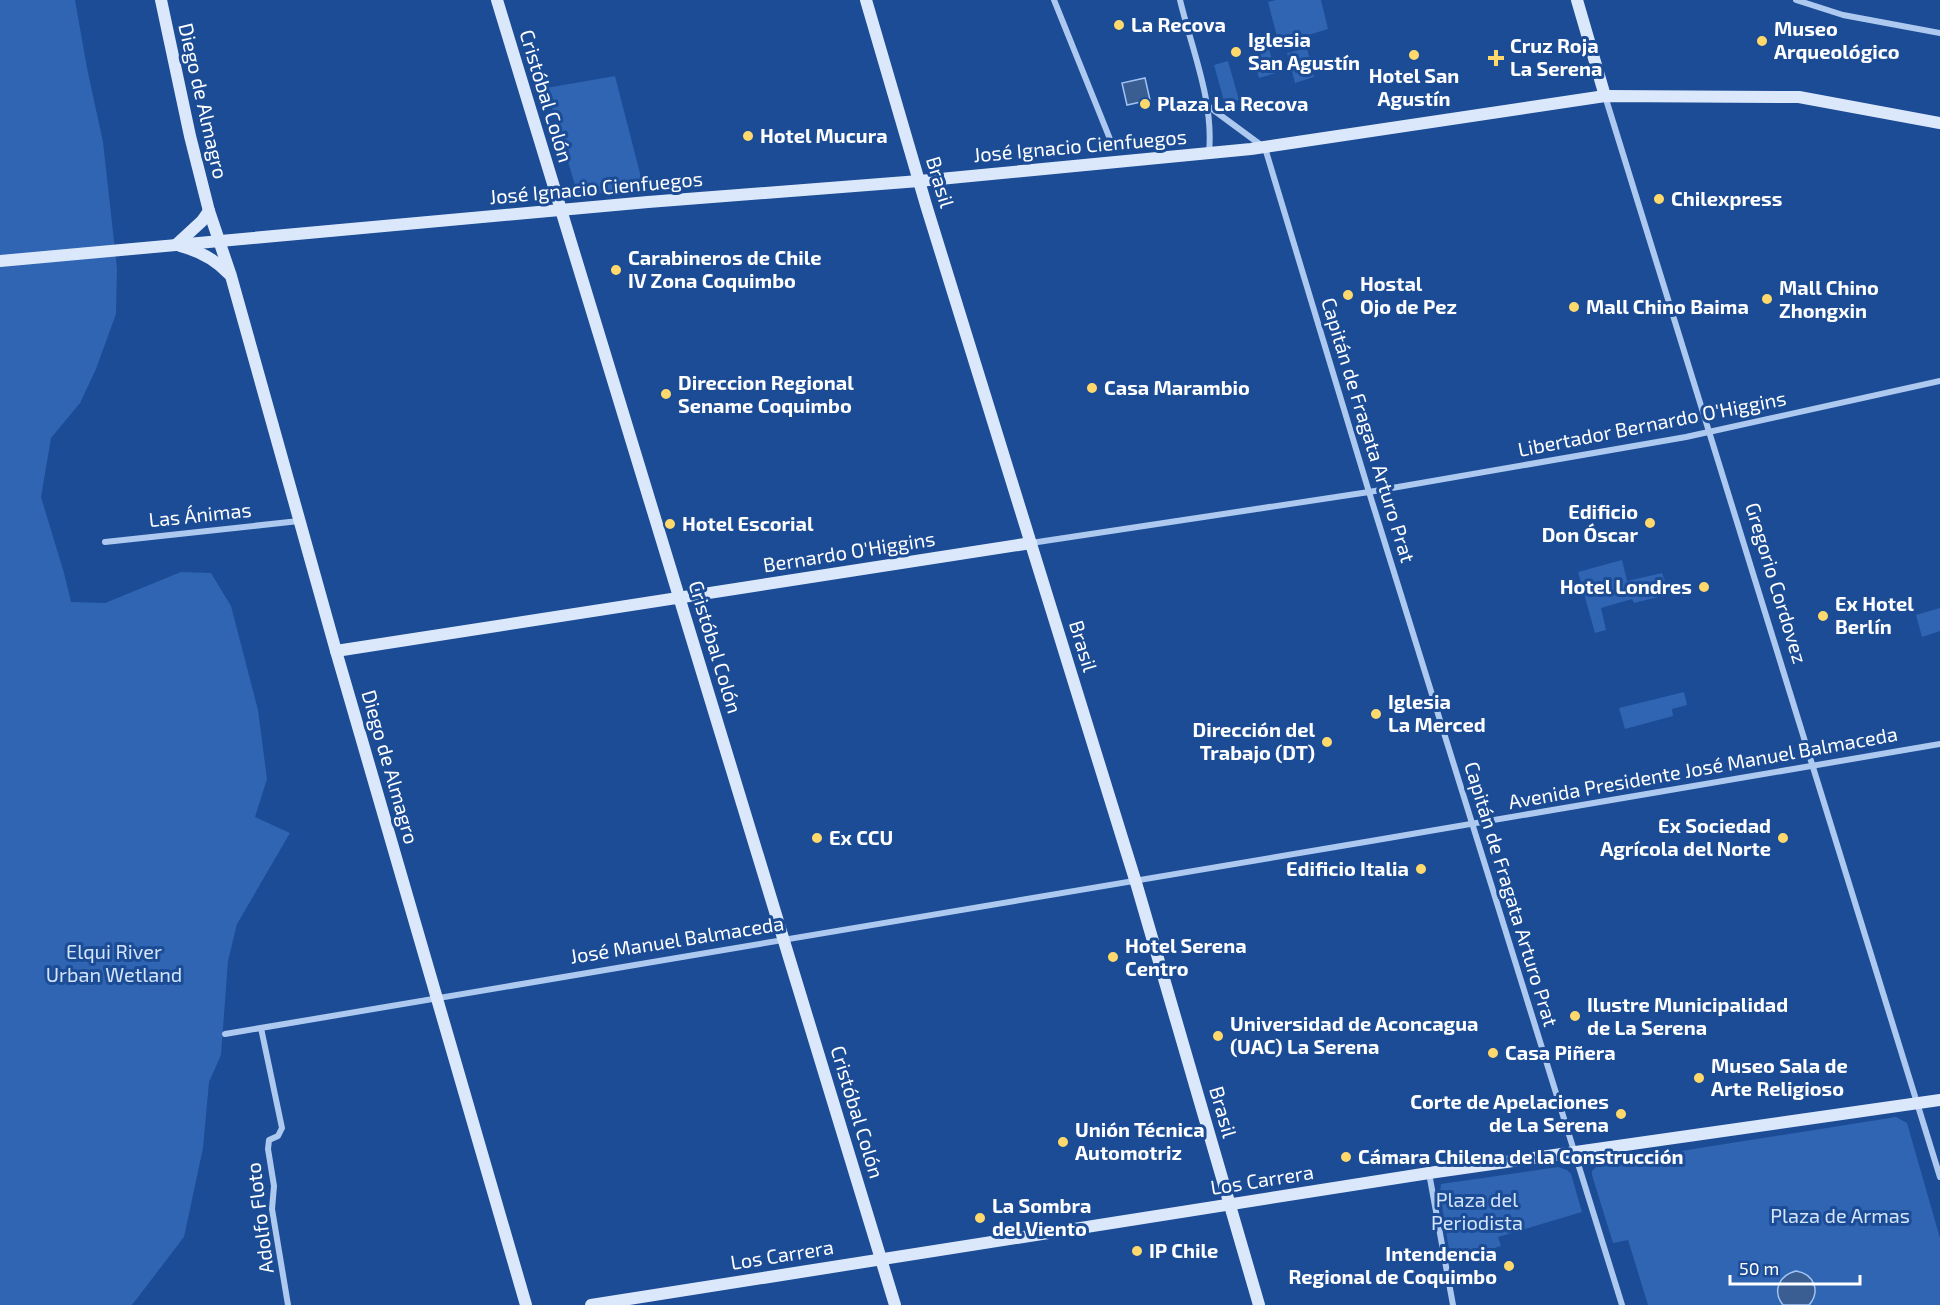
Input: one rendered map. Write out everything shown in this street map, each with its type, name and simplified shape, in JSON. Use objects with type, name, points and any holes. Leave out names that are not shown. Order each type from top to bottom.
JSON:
[{"type":"street","name":"Diego de Almagro","points":[[161,0],[190,136],[209,210],[231,276],[299,522],[526,1305]]},
{"type":"street","name":"Cristóbal Colón","points":[[497,0],[895,1305]]},
{"type":"street","name":"Brasil","points":[[866,0],[919,181],[1135,879],[1259,1305]]},
{"type":"street","points":[[1054,0],[1114,149]]},
{"type":"street","points":[[1180,0],[1208,106],[1211,133],[1209,153]]},
{"type":"street","name":"Gregorio Cordovez","points":[[1577,0],[1811,765],[1940,1177]]},
{"type":"street","points":[[1796,0],[1843,15],[1940,33]]},
{"type":"street","name":"José Ignacio Cienfuegos","points":[[0,261],[648,202],[919,181],[1264,148],[1605,96],[1798,97],[1940,123]]},
{"type":"street","points":[[1208,106],[1264,148]]},
{"type":"street","name":"Capitán de Fragata Arturo Prat","points":[[1264,148],[1622,1305]]},
{"type":"street","points":[[176,244],[202,221],[209,210]]},
{"type":"street","points":[[176,244],[210,257],[231,276]]},
{"type":"street","name":"Libertador Bernardo O'Higgins","points":[[1369,492],[1709,432],[1940,381]]},
{"type":"street","name":"Bernardo O'Higgins","points":[[336,651],[1369,492]]},
{"type":"street","name":"Las Ánimas","points":[[105,542],[299,522]]},
{"type":"street","name":"Avenida Presidente José Manuel Balmaceda","points":[[1472,824],[1940,744]]},
{"type":"street","points":[[1135,879],[1472,824]]},
{"type":"street","name":"José Manuel Balmaceda","points":[[225,1034],[1135,879]]},
{"type":"street","name":"Adolfo Floto","points":[[261,1028],[282,1128],[278,1136],[269,1140],[268,1149],[274,1186],[272,1209],[288,1305]]},
{"type":"street","name":"Los Carrera","points":[[591,1305],[1430,1173],[1940,1100]]},
{"type":"street","points":[[1430,1173],[1453,1305]]},
{"type":"green space","name":"Elqui River Urban Wetland","points":[[0,0],[75,0],[103,142],[117,268],[116,314],[96,369],[80,403],[51,438],[41,497],[71,602],[105,603],[181,572],[211,573],[231,606],[258,710],[267,779],[255,817],[290,833],[237,924],[228,961],[221,1055],[209,1082],[203,1148],[184,1237],[132,1305],[0,1305]]},
{"type":"green space","points":[[1321,0],[1328,29],[1279,44],[1268,2]]},
{"type":"green space","points":[[1307,48],[1314,77],[1295,83],[1287,53]]},
{"type":"green space","points":[[1269,49],[1276,73],[1259,78],[1252,54]]},
{"type":"green space","points":[[1228,61],[1239,100],[1227,103],[1224,101],[1214,65]]},
{"type":"green space","points":[[615,76],[644,189],[578,195],[546,88]]},
{"type":"green space","points":[[1622,560],[1627,581],[1662,573],[1670,594],[1634,603],[1632,599],[1601,608],[1606,630],[1595,633],[1578,572]]},
{"type":"green space","points":[[1940,608],[1940,631],[1922,637],[1916,615]]},
{"type":"green space","points":[[1684,692],[1687,705],[1672,709],[1673,716],[1625,729],[1619,708]]},
{"type":"green space","name":"Plaza de Armas","points":[[1896,1117],[1907,1123],[1940,1238],[1940,1305],[1648,1305],[1628,1240],[1613,1243],[1592,1175],[1592,1171],[1599,1164]]},
{"type":"green space","name":"Plaza del Periodista","points":[[1558,1167],[1571,1174],[1582,1212],[1498,1237],[1501,1246],[1451,1262],[1440,1193],[1441,1184]]},
{"type":"shaded area","points":[[1145,78],[1150,100],[1127,105],[1122,83]]},
{"type":"shaded area","points":[[1796,1271],[1807,1276],[1814,1284],[1813,1300],[1809,1305],[1783,1305],[1778,1294],[1779,1284],[1785,1276]]},
{"type":"place","name":"La Recova","points":[[1119,25]]},
{"type":"place","name":"Museo Arqueológico","points":[[1762,41]]},
{"type":"place","name":"Iglesia San Agustín","points":[[1236,52]]},
{"type":"place","name":"Hotel San Agustín","points":[[1414,55]]},
{"type":"place","name":"Cruz Roja La Serena","points":[[1496,58]]},
{"type":"place","name":"Plaza La Recova","points":[[1145,104]]},
{"type":"place","name":"Hotel Mucura","points":[[748,136]]},
{"type":"place","name":"Chilexpress","points":[[1659,199]]},
{"type":"place","name":"Carabineros de Chile IV Zona Coquimbo","points":[[616,270]]},
{"type":"place","name":"Hostal Ojo de Pez","points":[[1348,295]]},
{"type":"place","name":"Mall Chino Zhongxin","points":[[1767,299]]},
{"type":"place","name":"Mall Chino Baima","points":[[1574,307]]},
{"type":"place","name":"Casa Marambio","points":[[1092,388]]},
{"type":"place","name":"Direccion Regional Sename Coquimbo","points":[[666,394]]},
{"type":"place","name":"Edificio Don Óscar","points":[[1650,523]]},
{"type":"place","name":"Hotel Escorial","points":[[670,524]]},
{"type":"place","name":"Hotel Londres","points":[[1704,587]]},
{"type":"place","name":"Ex Hotel Berlín","points":[[1823,616]]},
{"type":"place","name":"Iglesia La Merced","points":[[1376,714]]},
{"type":"place","name":"Dirección del Trabajo (DT)","points":[[1327,742]]},
{"type":"place","name":"Ex CCU","points":[[817,838]]},
{"type":"place","name":"Ex Sociedad Agrícola del Norte","points":[[1783,838]]},
{"type":"place","name":"Edificio Italia","points":[[1421,869]]},
{"type":"place","name":"Hotel Serena Centro","points":[[1113,957]]},
{"type":"place","name":"Ilustre Municipalidad de La Serena","points":[[1575,1016]]},
{"type":"place","name":"Universidad de Aconcagua (UAC) La Serena","points":[[1218,1036]]},
{"type":"place","name":"Casa Piñera","points":[[1493,1053]]},
{"type":"place","name":"Museo Sala de Arte Religioso","points":[[1699,1078]]},
{"type":"place","name":"Corte de Apelaciones de La Serena","points":[[1621,1114]]},
{"type":"place","name":"Unión Técnica Automotriz","points":[[1063,1142]]},
{"type":"place","name":"Cámara Chilena de la Construcción","points":[[1346,1157]]},
{"type":"place","name":"La Sombra del Viento","points":[[980,1218]]},
{"type":"place","name":"IP Chile","points":[[1137,1251]]},
{"type":"place","name":"Intendencia Regional de Coquimbo","points":[[1509,1266]]}]
